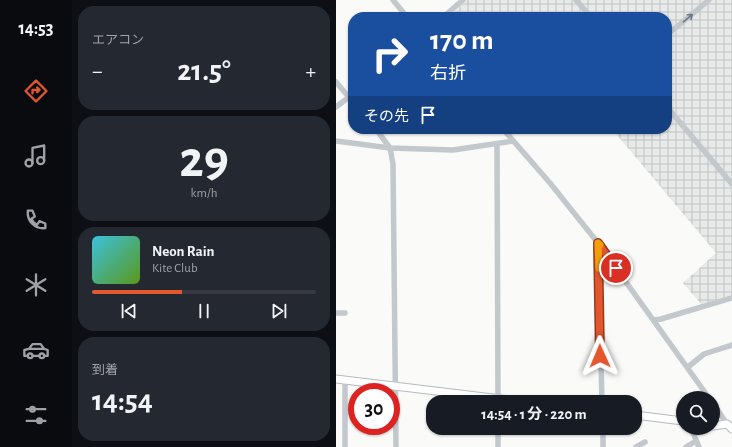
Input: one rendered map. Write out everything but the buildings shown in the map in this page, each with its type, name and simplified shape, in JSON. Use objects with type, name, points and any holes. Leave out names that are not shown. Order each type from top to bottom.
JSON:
[{"type":"main road","points":[[336,379],[370,383]]},
{"type":"main road","points":[[400,387],[460,395]]},
{"type":"main road","points":[[642,416],[676,420]]},
{"type":"street","points":[[393,0],[403,12]]},
{"type":"street","points":[[449,12],[463,0]]},
{"type":"street","points":[[576,0],[587,12]]},
{"type":"street","points":[[672,31],[709,0]]},
{"type":"street","points":[[336,82],[348,94]]},
{"type":"street","points":[[336,107],[348,100]]},
{"type":"street","points":[[672,113],[732,184]]},
{"type":"street","points":[[380,134],[390,148],[393,172],[395,383]]},
{"type":"street","points":[[507,134],[598,243],[704,391]]},
{"type":"street","points":[[336,141],[390,148],[453,150],[513,141]]},
{"type":"street","points":[[497,144],[498,395]]},
{"type":"street","points":[[598,243],[602,395]]},
{"type":"street","points":[[654,320],[732,298]]},
{"type":"street","points":[[336,313],[345,313]]},
{"type":"street","points":[[688,367],[704,354],[732,346]]},
{"type":"street","points":[[345,380],[345,447]]},
{"type":"street","points":[[720,412],[730,426]]},
{"type":"street","points":[[396,435],[396,447]]},
{"type":"street","points":[[498,435],[498,447]]},
{"type":"street","points":[[603,435],[603,447]]},
{"type":"street","points":[[694,435],[700,447]]},
{"type":"street","points":[[636,447],[645,442]]},
{"type":"street","points":[[686,447],[696,442]]},
{"type":"shaded area","points":[[467,0],[732,0],[732,296],[701,304],[683,283],[716,253],[616,134],[672,134],[672,12],[454,12]]},
{"type":"slow traffic","points":[[599,268],[598,243],[600,245]]},
{"type":"route","points":[[600,356],[598,243],[616,268]]}]
